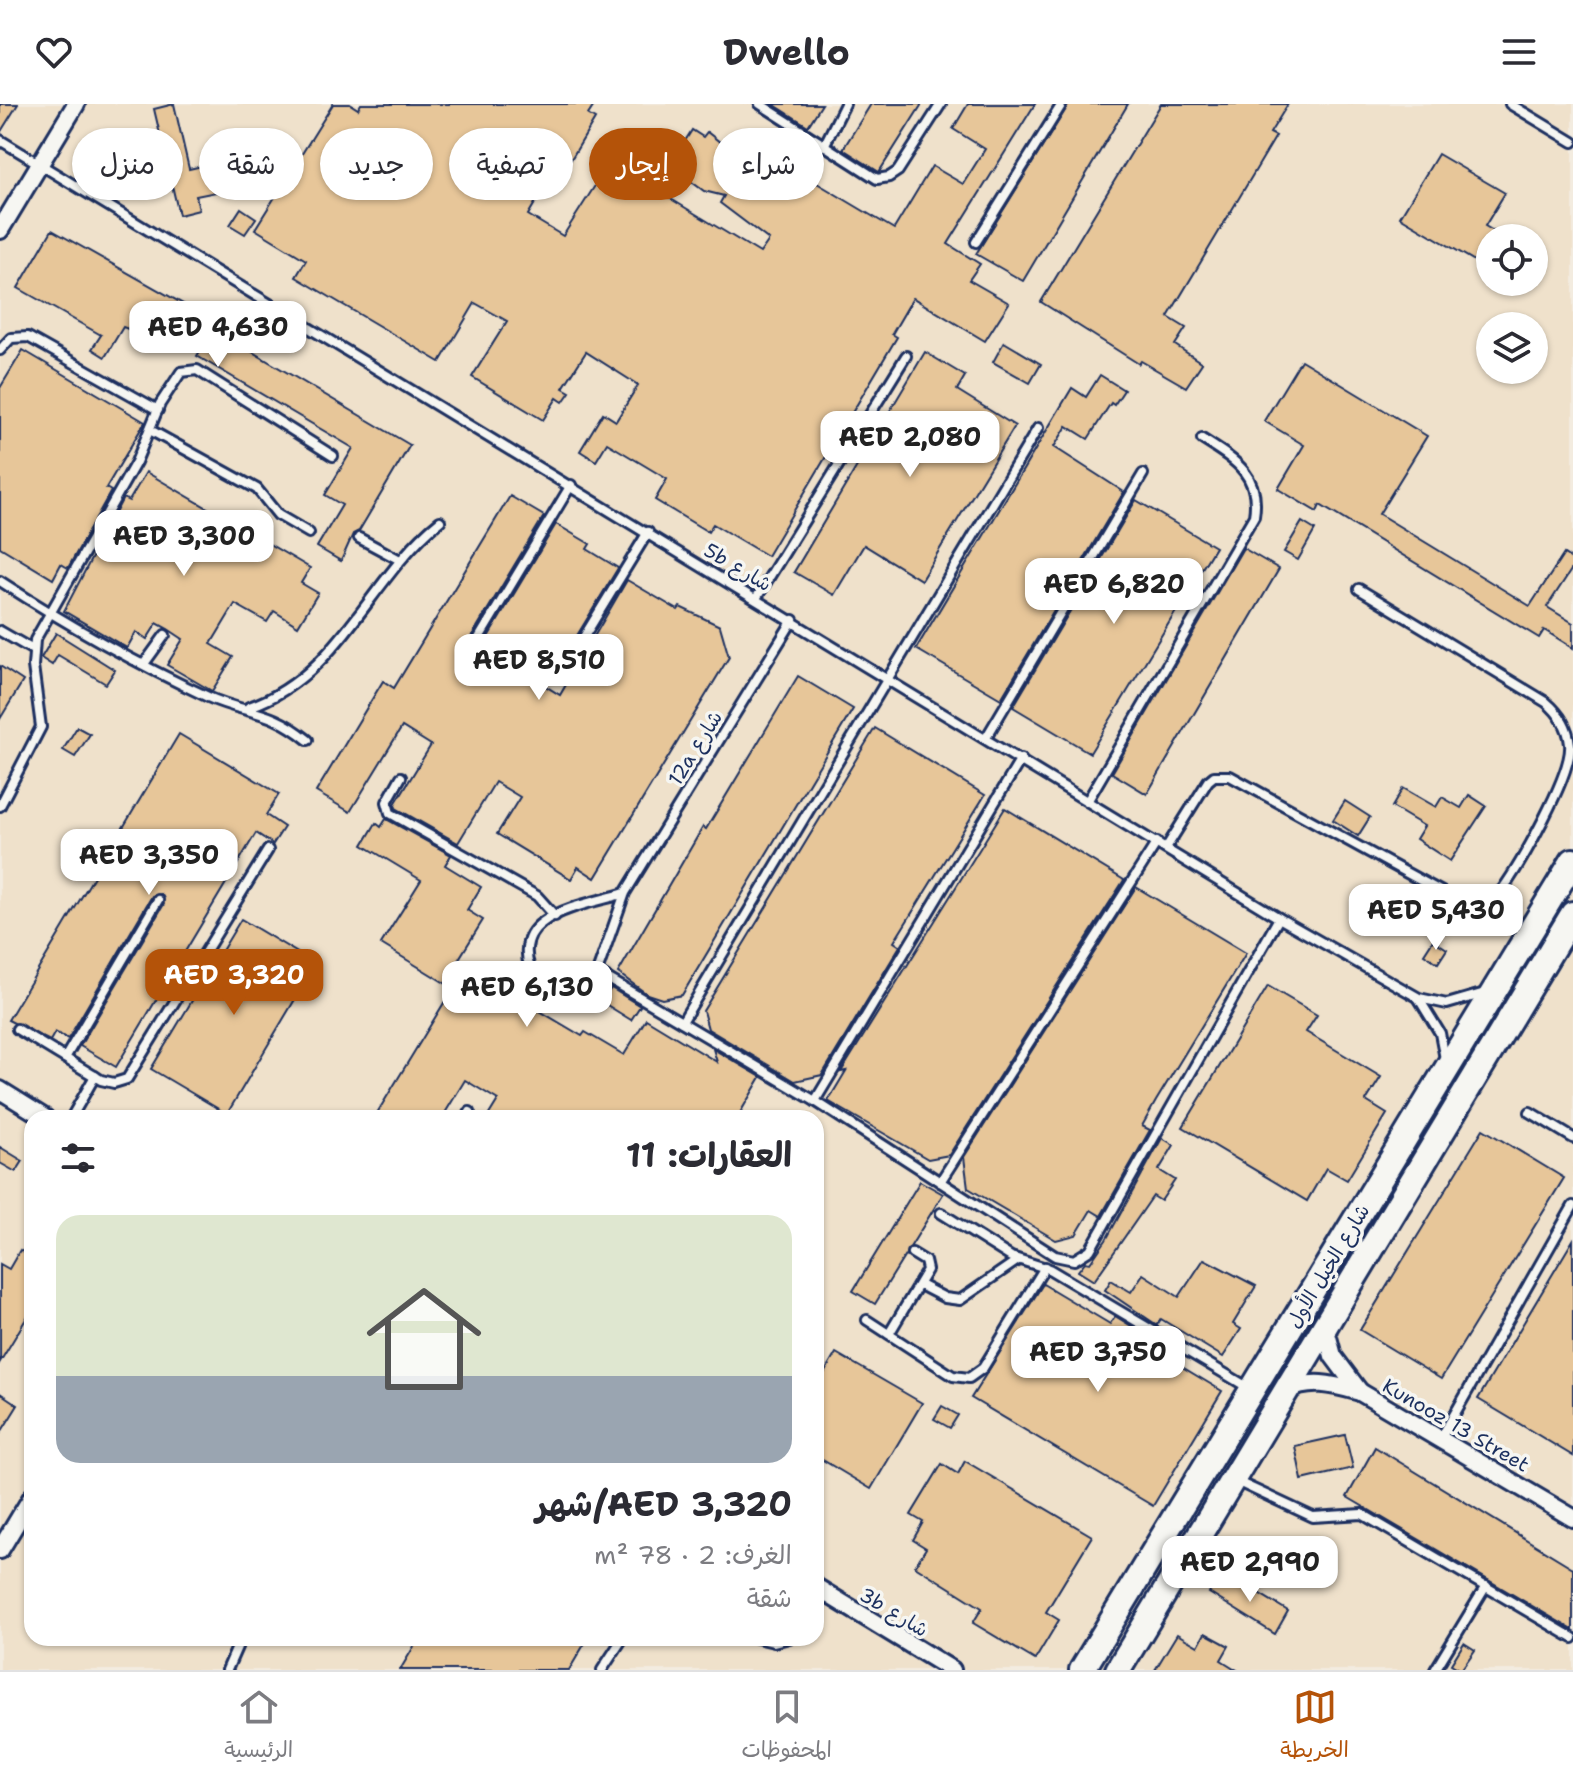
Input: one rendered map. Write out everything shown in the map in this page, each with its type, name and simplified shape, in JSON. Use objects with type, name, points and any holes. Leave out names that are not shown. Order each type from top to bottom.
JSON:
[{"type":"main road","name":"شارع الخيل الأول","points":[[1082,1670],[1573,861]]},
{"type":"main road","name":"شارع الخيل الأول","points":[[1118,1670],[1573,914]]},
{"type":"street","points":[[0,230],[76,104]]},
{"type":"street","points":[[0,1090],[32,1110]]},
{"type":"street","name":"Kunooz 13 Street","points":[[1325,1326],[1333,1356],[1360,1392]]},
{"type":"street","name":"Kunooz 13 Street","points":[[1286,1391],[1322,1383],[1360,1392],[1573,1518]]},
{"type":"street","points":[[0,1550],[24,1510]]},
{"type":"street","name":"3b شارع","points":[[824,1595],[952,1670]]},
{"type":"lane","points":[[760,104],[797,128]]},
{"type":"lane","points":[[845,104],[824,146],[870,177],[889,177],[898,171],[941,104]]},
{"type":"lane","points":[[976,242],[1062,104]]},
{"type":"lane","points":[[1510,104],[1573,142]]},
{"type":"lane","name":"5b شارع","points":[[0,140],[757,597],[1279,918],[1419,998],[1461,1002],[1499,983]]},
{"type":"lane","points":[[0,350],[11,338],[28,337],[158,410]]},
{"type":"lane","points":[[757,597],[906,356]]},
{"type":"lane","points":[[0,806],[41,727],[33,650],[49,613],[136,462],[158,410],[181,372],[197,370],[333,456]]},
{"type":"lane","points":[[682,1022],[1038,428]]},
{"type":"lane","points":[[150,430],[257,489],[278,515],[309,533]]},
{"type":"lane","points":[[1088,800],[1254,516],[1257,501],[1248,473],[1238,462],[1202,439]]},
{"type":"lane","points":[[986,738],[1143,474]]},
{"type":"lane","points":[[473,648],[571,485]]},
{"type":"lane","points":[[248,708],[281,695],[303,678],[357,618],[400,560],[440,521]]},
{"type":"lane","points":[[560,676],[648,532]]},
{"type":"lane","points":[[359,538],[400,560]]},
{"type":"lane","points":[[0,581],[49,613],[144,664],[209,697],[280,720],[308,740]]},
{"type":"lane","points":[[1166,848],[1208,781],[1214,776],[1230,776],[1460,902],[1490,898],[1502,890],[1567,769],[1570,744],[1563,721],[1546,702],[1359,589]]},
{"type":"lane","name":"12a شارع","points":[[597,972],[625,893],[793,620]]},
{"type":"lane","points":[[0,631],[33,650]]},
{"type":"lane","points":[[144,664],[165,635]]},
{"type":"lane","points":[[815,1101],[1021,759]]},
{"type":"lane","points":[[401,777],[387,802],[390,813],[537,896],[555,916]]},
{"type":"lane","points":[[940,1182],[1157,842]]},
{"type":"lane","points":[[17,1029],[95,1076],[114,1083],[127,1079],[268,850]]},
{"type":"lane","points":[[625,893],[555,916],[538,925],[529,940],[527,958],[533,974],[546,987],[571,992],[597,972],[815,1101],[1061,1259],[1074,1260],[1085,1255],[1279,918]]},
{"type":"lane","points":[[65,1058],[158,900]]},
{"type":"lane","name":"5b شارع","points":[[1419,998],[1440,1033],[1444,1073]]},
{"type":"lane","points":[[76,1110],[95,1076]]},
{"type":"lane","points":[[1530,1112],[1573,1138]]},
{"type":"lane","points":[[1441,1438],[1573,1206]]},
{"type":"lane","points":[[941,1213],[1018,1260],[1045,1267],[1253,1391]]},
{"type":"lane","points":[[889,1334],[920,1285],[927,1265],[912,1253]]},
{"type":"lane","points":[[920,1285],[945,1298],[960,1300],[1018,1260]]},
{"type":"lane","points":[[867,1320],[953,1376],[975,1376],[983,1368],[1045,1267]]},
{"type":"lane","points":[[1233,1480],[1313,1517],[1362,1514],[1573,1638]]},
{"type":"lane","points":[[1435,1670],[1486,1586]]},
{"type":"lane","points":[[227,1670],[238,1646]]},
{"type":"lane","points":[[602,1670],[618,1646]]},
{"type":"shaded area","points":[[0,104],[1573,104],[1573,1670],[0,1670]]},
{"type":"building","points":[[0,104],[18,104],[0,133]]},
{"type":"building","points":[[174,104],[180,128],[158,128],[154,109]]},
{"type":"building","points":[[333,104],[350,104],[358,109],[361,104],[595,104],[588,115],[595,119],[573,156],[573,128],[449,128],[449,200],[537,200],[528,215],[563,236],[589,195],[589,200],[673,200],[760,253],[769,240],[720,203],[722,200],[824,200],[824,187],[894,229],[932,166],[963,184],[985,149],[953,129],[968,104],[1035,104],[948,244],[980,264],[969,280],[1009,303],[985,341],[913,298],[892,334],[897,337],[767,556],[713,524],[708,532],[655,500],[667,479],[607,443],[596,461],[580,451],[603,413],[616,421],[638,385],[586,352],[563,388],[570,392],[563,402],[557,398],[543,420],[472,377],[507,321],[475,303],[440,362],[296,277],[306,260],[255,229],[273,200],[304,200],[304,150]]},
{"type":"building","points":[[773,104],[822,104],[808,126]]},
{"type":"building","points":[[871,104],[922,104],[879,172],[843,149]]},
{"type":"building","points":[[1069,104],[1128,104],[1023,281],[976,254]]},
{"type":"building","points":[[1161,104],[1288,104],[1270,133],[1276,136],[1168,317],[1186,328],[1175,345],[1202,363],[1186,387],[1141,361],[1139,364],[1041,302]]},
{"type":"building","points":[[707,132],[713,137],[713,193],[697,186],[697,133],[703,137]]},
{"type":"building","points":[[183,143],[189,169],[199,167],[199,195],[196,196],[199,210],[179,215],[175,200],[183,200]]},
{"type":"building","points":[[1438,154],[1505,193],[1486,224],[1476,224],[1476,262],[1400,217]]},
{"type":"building","points":[[241,208],[256,218],[245,234],[230,225]]},
{"type":"building","points":[[52,230],[213,321],[210,327],[410,445],[359,531],[353,534],[341,561],[317,547],[342,505],[325,495],[353,448],[197,356],[205,343],[182,330],[178,337],[137,313],[128,329],[123,327],[105,357],[92,349],[101,335],[18,288]]},
{"type":"building","points":[[1004,342],[1041,364],[1030,383],[993,362]]},
{"type":"building","points":[[23,350],[145,422],[106,488],[111,491],[68,568],[61,564],[53,579],[0,547],[0,388]]},
{"type":"building","points":[[925,352],[965,376],[957,390],[1015,426],[921,580],[864,545],[834,595],[794,572]]},
{"type":"building","points":[[1301,360],[1427,436],[1379,514],[1530,606],[1564,554],[1573,560],[1573,567],[1547,607],[1573,623],[1573,648],[1544,630],[1539,638],[1320,505],[1317,512],[1278,489],[1304,445],[1264,421]]},
{"type":"building","points":[[1100,375],[1124,390],[1114,405],[1111,403],[1088,439],[1067,426],[1054,447],[1124,492],[1001,699],[916,649],[1072,388],[1086,397]]},
{"type":"building","points":[[146,472],[310,568],[301,583],[318,593],[298,626],[274,611],[267,622],[235,604],[211,644],[233,657],[212,691],[167,665],[183,639],[157,623],[147,639],[136,632],[127,648],[64,611],[123,498],[129,501]]},
{"type":"building","points":[[510,496],[544,516],[467,644],[469,654],[479,652],[556,524],[590,544],[587,549],[618,568],[564,657],[533,638],[515,667],[560,695],[627,580],[678,610],[680,607],[720,626],[729,657],[595,878],[578,867],[571,879],[497,834],[520,797],[495,782],[458,843],[396,808],[395,804],[431,745],[402,727],[350,812],[316,792],[383,681],[394,688]]},
{"type":"building","points":[[1136,500],[1215,547],[1090,753],[1013,707]]},
{"type":"building","points":[[1302,522],[1315,530],[1298,560],[1284,552]]},
{"type":"building","points":[[1243,548],[1279,569],[1147,794],[1112,773]]},
{"type":"building","points":[[56,633],[115,670],[106,684],[58,655],[52,665],[41,658]]},
{"type":"building","points":[[0,666],[23,681],[0,719]]},
{"type":"building","points":[[798,676],[853,709],[682,995],[662,999],[647,994],[618,973],[703,827],[706,829]]},
{"type":"building","points":[[77,727],[90,734],[75,757],[63,750]]},
{"type":"building","points":[[875,728],[985,795],[894,942],[900,946],[822,1075],[795,1081],[708,1029],[703,1011]]},
{"type":"building","points":[[179,734],[279,794],[266,815],[284,827],[273,844],[256,833],[116,1067],[80,1046],[164,904],[161,894],[152,896],[68,1039],[55,1032],[50,1041],[8,1020]]},
{"type":"building","points":[[1403,788],[1436,807],[1442,797],[1461,808],[1469,795],[1486,806],[1450,861],[1416,839],[1424,826],[1392,807]]},
{"type":"building","points":[[1345,801],[1370,817],[1358,836],[1333,820]]},
{"type":"building","points":[[1005,808],[1124,880],[949,1155],[928,1159],[828,1101],[846,1071],[841,1072]]},
{"type":"building","points":[[386,819],[451,855],[445,865],[481,887],[467,910],[483,920],[457,962],[582,1036],[585,1032],[624,1055],[646,1019],[717,1062],[713,1049],[761,1077],[742,1110],[492,1110],[498,1100],[465,1080],[447,1110],[379,1110],[453,988],[381,944],[421,880],[363,845],[376,823],[381,827]]},
{"type":"building","points":[[1136,887],[1246,953],[1142,1126],[1150,1130],[1101,1216],[1091,1210],[1076,1235],[1056,1240],[968,1188],[964,1157]]},
{"type":"building","points":[[241,919],[316,964],[229,1110],[220,1110],[151,1069]]},
{"type":"building","points":[[1433,940],[1447,949],[1438,963],[1424,954]]},
{"type":"building","points":[[1268,986],[1317,1015],[1306,1032],[1381,1077],[1366,1101],[1387,1114],[1347,1180],[1326,1168],[1307,1201],[1183,1127]]},
{"type":"building","points":[[611,988],[640,1006],[631,1020],[602,1002]]},
{"type":"building","points":[[1483,1129],[1564,1178],[1441,1379],[1360,1330]]},
{"type":"building","points":[[1162,1138],[1174,1145],[1159,1170],[1175,1180],[1161,1201],[1153,1196],[1094,1281],[1078,1271],[1085,1262],[1090,1263],[1106,1240]]},
{"type":"building","points":[[0,1147],[23,1161],[16,1172],[0,1163]]},
{"type":"building","points":[[920,1181],[943,1194],[875,1304],[853,1291]]},
{"type":"building","points":[[1573,1240],[1573,1456],[1478,1399]]},
{"type":"building","points":[[20,1250],[24,1253],[24,1322],[0,1362],[0,1264],[9,1269]]},
{"type":"building","points":[[1204,1259],[1256,1286],[1233,1324],[1241,1329],[1223,1357],[1161,1319],[1157,1325],[1105,1290],[1111,1280],[1131,1292],[1143,1274],[1179,1297]]},
{"type":"building","points":[[1043,1284],[1110,1324],[1115,1316],[1149,1337],[1144,1344],[1222,1391],[1153,1506],[971,1398]]},
{"type":"building","points":[[836,1353],[922,1403],[871,1489],[824,1461],[824,1373]]},
{"type":"building","points":[[0,1393],[18,1405],[0,1434]]},
{"type":"building","points":[[942,1406],[958,1415],[950,1428],[934,1419]]},
{"type":"building","points":[[1345,1435],[1353,1468],[1302,1480],[1295,1446]]},
{"type":"building","points":[[1375,1447],[1573,1568],[1573,1630],[1347,1497]]},
{"type":"building","points":[[965,1461],[1092,1536],[1046,1612],[1059,1620],[1035,1660],[973,1623],[982,1608],[915,1566],[926,1548],[913,1540],[923,1522],[911,1515],[942,1464],[958,1474]]},
{"type":"building","points":[[1219,1575],[1245,1589],[1247,1586],[1288,1611],[1275,1634],[1209,1593]]},
{"type":"building","points":[[1205,1633],[1229,1646],[1221,1660],[1237,1670],[1155,1670],[1177,1634],[1198,1646]]},
{"type":"building","points":[[1464,1643],[1475,1650],[1461,1670],[1451,1664]]},
{"type":"building","points":[[414,1646],[583,1646],[569,1670],[400,1670]]}]
